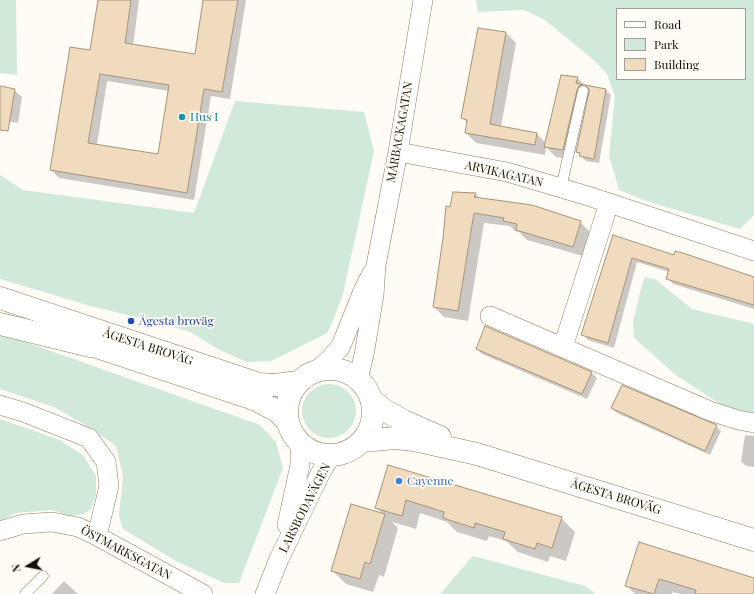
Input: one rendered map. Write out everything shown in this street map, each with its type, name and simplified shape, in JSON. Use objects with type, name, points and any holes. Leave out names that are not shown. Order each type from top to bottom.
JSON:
[{"type":"main road","name":"ÅGESTA BROVÄG","points":[[0,298],[259,384],[275,385],[307,377],[330,369],[345,371],[358,379],[366,388],[372,400],[384,410],[404,421],[477,454]]},
{"type":"main road","name":"ÅGESTA BROVÄG","points":[[0,313],[90,346],[254,399],[277,411],[287,421],[292,433],[300,444],[314,453],[331,456],[349,452],[363,441],[395,438],[414,440],[477,454],[754,540]]},
{"type":"main road","points":[[0,324],[90,346]]},
{"type":"main road","points":[[287,421],[287,406],[291,393],[307,377]]},
{"type":"main road","points":[[363,441],[370,427],[372,400]]},
{"type":"street","name":"MÅRBACKAGATAN","points":[[358,379],[364,355],[374,295],[376,265],[398,152],[423,0]]},
{"type":"street","name":"ARVIKAGATAN","points":[[398,152],[507,172],[609,203],[754,251]]},
{"type":"street","points":[[563,347],[609,203]]},
{"type":"street","name":"MÅRBACKAGATAN","points":[[307,377],[330,359],[341,346],[362,291],[376,265]]},
{"type":"street","points":[[490,316],[710,411],[738,420],[754,422]]},
{"type":"street","points":[[0,405],[23,412],[89,438],[106,462],[109,486],[97,536]]},
{"type":"street","name":"LARSBODAVÄGEN","points":[[279,559],[300,465],[300,444]]},
{"type":"street","name":"LARSBODAVÄGEN","points":[[265,594],[279,559],[321,472],[331,456]]},
{"type":"street","name":"ÖSTMARKSGATAN","points":[[0,531],[23,524],[52,522],[78,527],[203,594]]},
{"type":"lane","points":[[562,188],[583,91]]},
{"type":"lane","points":[[25,594],[43,576]]},
{"type":"green space","points":[[0,0],[16,0],[17,75],[0,73]]},
{"type":"green space","points":[[476,0],[754,0],[754,215],[740,229],[646,201],[619,190],[609,156],[615,96],[607,74],[596,62],[545,20],[524,10],[478,12]]},
{"type":"green space","points":[[235,101],[364,112],[374,151],[343,294],[327,333],[271,361],[246,362],[218,349],[190,332],[153,321],[94,307],[0,279],[0,175],[23,190],[194,213]]},
{"type":"green space","points":[[644,277],[655,279],[692,309],[754,324],[754,417],[736,414],[677,376],[634,338],[633,321]]},
{"type":"green space","points":[[0,333],[260,425],[276,442],[283,468],[239,583],[224,583],[176,561],[123,529],[119,516],[123,476],[116,446],[92,429],[54,407],[0,389]]},
{"type":"green space","points":[[329,384],[339,386],[348,392],[354,401],[356,411],[354,421],[348,430],[339,436],[329,438],[319,436],[310,430],[304,421],[302,411],[304,401],[310,392],[319,386]]},
{"type":"green space","points":[[0,419],[60,440],[84,456],[96,476],[96,495],[91,509],[84,514],[70,516],[52,510],[15,513],[0,522]]},
{"type":"green space","points":[[473,556],[585,586],[596,594],[440,594]]},
{"type":"building","name":"Hus I","points":[[98,0],[131,0],[125,43],[195,54],[203,0],[238,0],[222,92],[204,89],[187,193],[50,170],[70,47],[90,50]],"holes":[[[100,74],[169,85],[158,154],[88,143]]]},
{"type":"building","points":[[478,28],[506,32],[490,124],[537,133],[535,145],[465,133],[467,120],[461,118]]},
{"type":"building","points":[[561,75],[578,77],[576,83],[583,85],[579,86],[577,90],[563,150],[544,147]]},
{"type":"building","points":[[585,85],[606,89],[594,159],[579,156],[580,153],[576,152],[589,92],[589,89]]},
{"type":"building","points":[[0,86],[15,89],[8,131],[0,130]]},
{"type":"building","points":[[453,192],[476,193],[474,197],[532,205],[581,221],[573,247],[516,230],[517,224],[503,221],[504,218],[474,213],[458,311],[433,307],[446,206],[450,207]]},
{"type":"building","points":[[613,235],[674,255],[675,251],[683,253],[754,277],[754,305],[666,279],[669,269],[632,258],[608,343],[581,335]]},
{"type":"building","points":[[485,326],[592,372],[582,394],[476,349]]},
{"type":"building","points":[[622,385],[717,425],[705,451],[611,408]]},
{"type":"building","points":[[388,465],[562,517],[552,548],[537,543],[535,549],[503,539],[505,532],[475,523],[474,528],[443,518],[444,512],[406,500],[402,516],[375,508]]},
{"type":"building","points":[[351,504],[385,514],[370,564],[365,562],[360,579],[331,571]]},
{"type":"building","points":[[639,542],[754,578],[754,594],[695,594],[696,590],[659,579],[654,594],[625,586]]},
{"type":"place","name":"Hus I","points":[[182,117]]},
{"type":"place","name":"Ågesta broväg","points":[[131,321]]},
{"type":"place","name":"Cayenne","points":[[399,481]]}]
